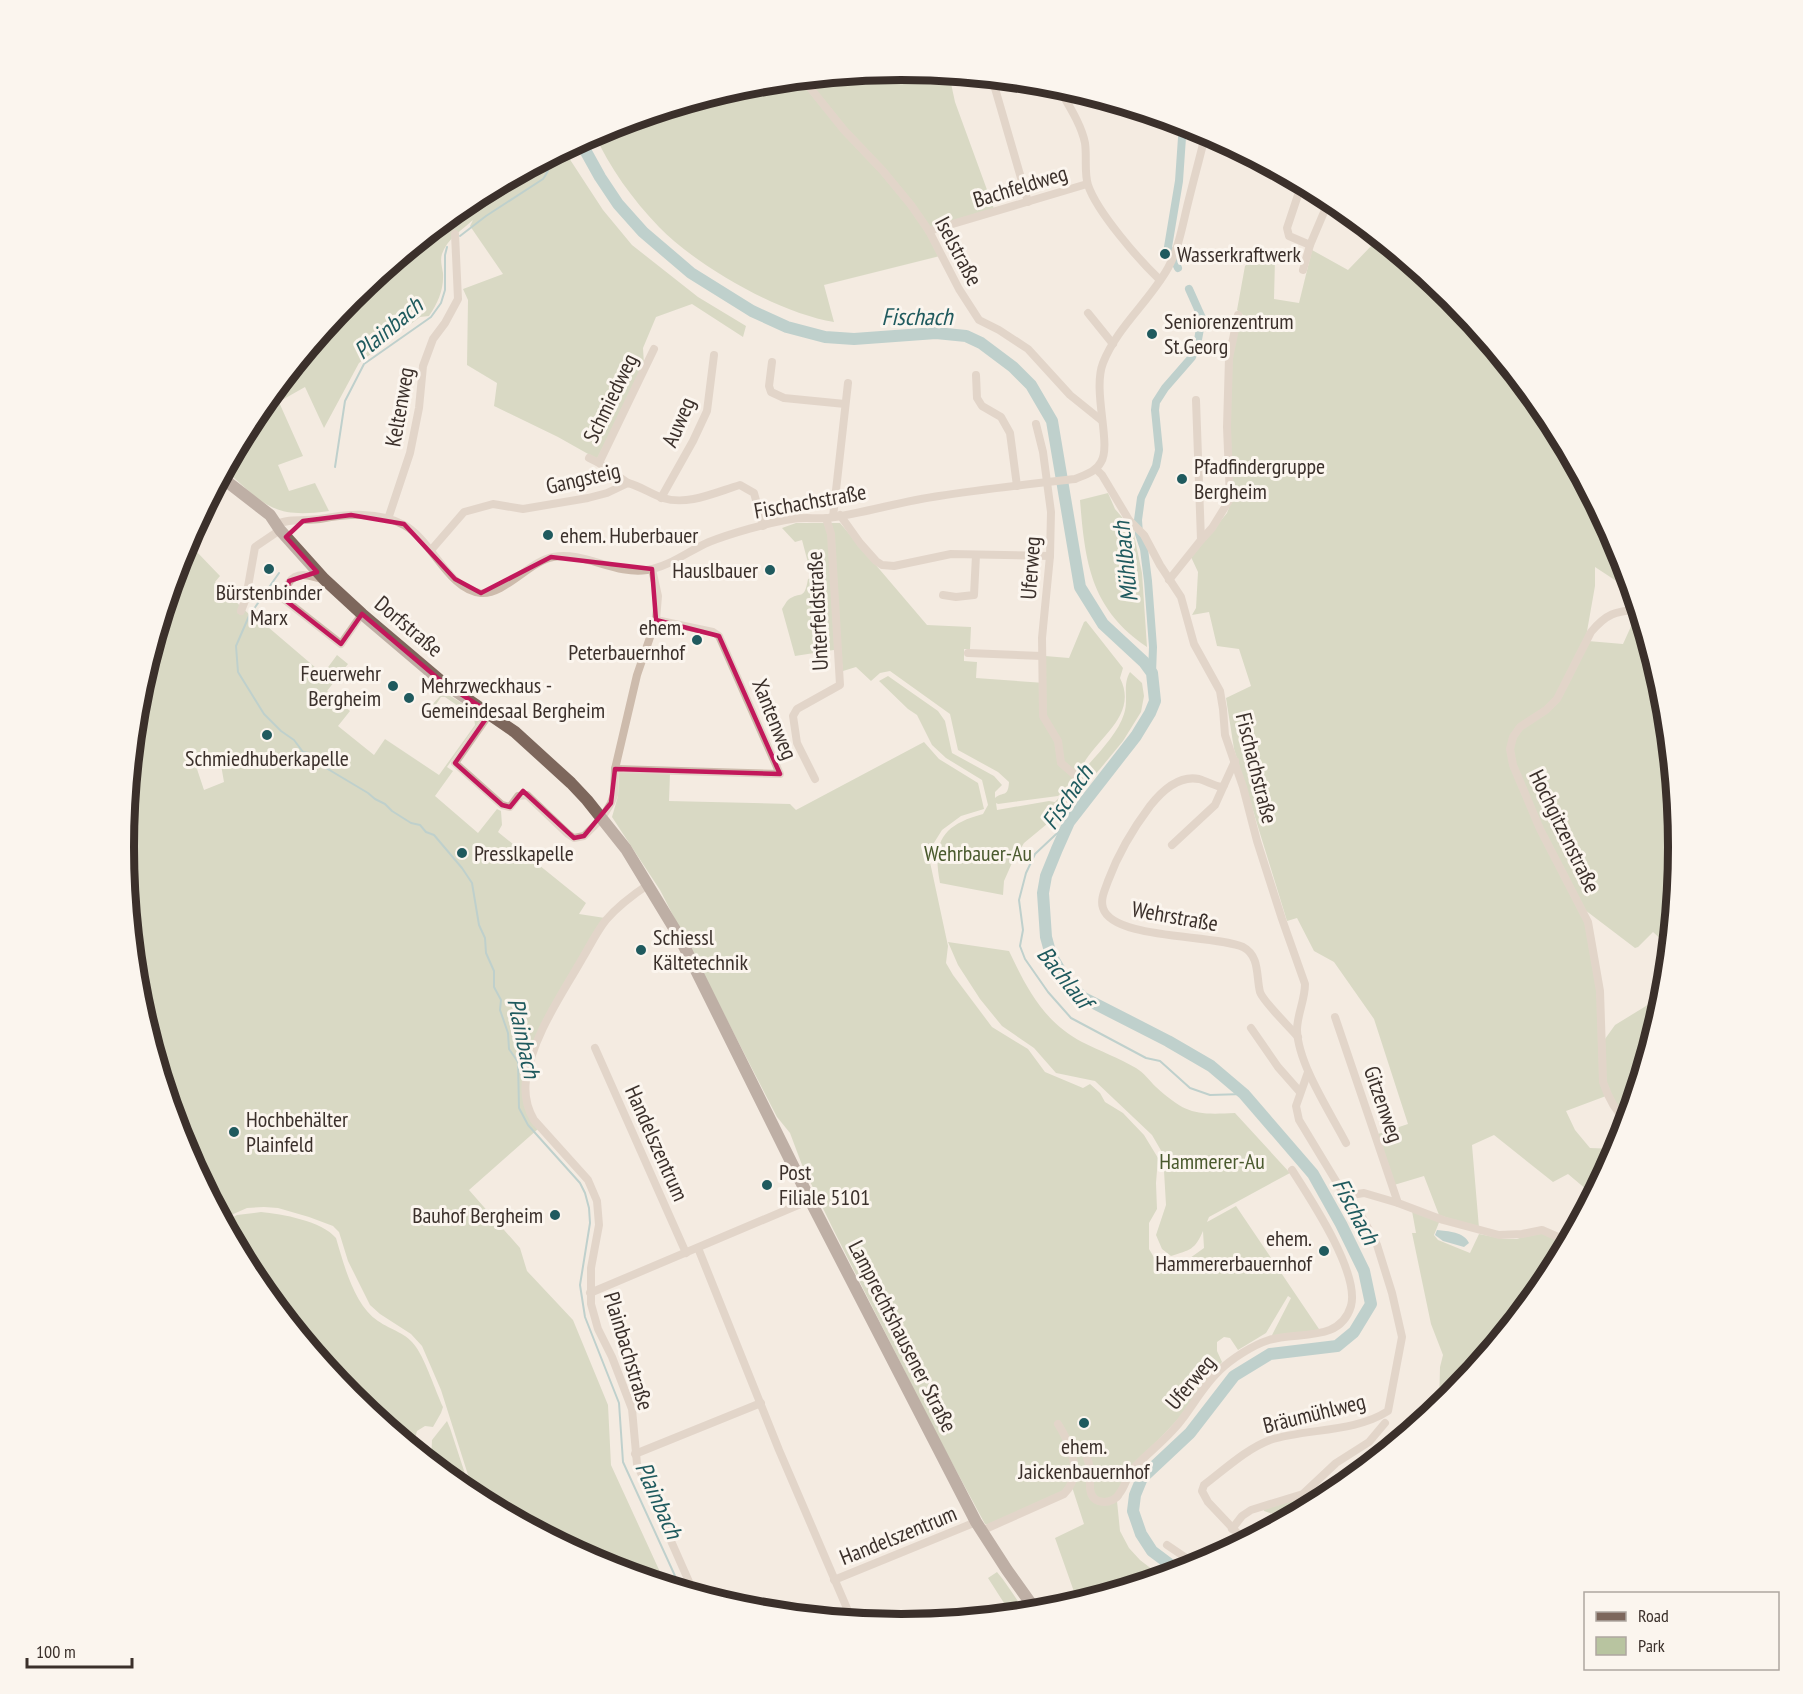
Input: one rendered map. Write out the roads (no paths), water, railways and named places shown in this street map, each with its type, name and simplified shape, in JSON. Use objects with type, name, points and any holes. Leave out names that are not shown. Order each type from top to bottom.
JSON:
[{"type":"main road","name":"Dorfstraße","points":[[227,481],[248,499],[271,525],[281,531],[324,579],[362,614],[441,681],[490,713],[514,732],[571,783],[602,818],[647,882]]},
{"type":"main road","name":"Lamprechtshausener Straße","points":[[647,882],[680,938],[810,1200],[978,1527],[1031,1603]]},
{"type":"street","name":"Iselstraße","points":[[808,85],[844,130],[903,194],[929,231],[959,289],[979,320],[1028,349],[1070,395],[1101,420]]},
{"type":"street","points":[[994,85],[1028,202]]},
{"type":"street","points":[[1064,97],[1075,117],[1084,141],[1087,184],[1101,210],[1146,267],[1160,280]]},
{"type":"street","points":[[1095,469],[1103,458],[1105,443],[1099,387],[1102,364],[1119,332],[1170,265],[1203,142]]},
{"type":"street","name":"Bachfeldweg","points":[[929,231],[1087,184]]},
{"type":"street","points":[[1299,191],[1287,228],[1289,236],[1310,245]]},
{"type":"street","points":[[1303,270],[1310,245],[1326,208]]},
{"type":"street","name":"Keltenweg","points":[[388,519],[410,453],[419,408],[423,366],[433,339],[458,299],[455,234]]},
{"type":"street","points":[[1088,313],[1113,344]]},
{"type":"street","points":[[1169,580],[1212,528],[1230,499],[1227,427],[1229,358],[1238,315]]},
{"type":"street","name":"Schmiedweg","points":[[599,463],[654,349]]},
{"type":"street","name":"Auweg","points":[[661,498],[693,441],[706,411],[714,355]]},
{"type":"street","points":[[772,362],[769,386],[771,392],[784,398],[845,404]]},
{"type":"street","points":[[976,375],[977,398],[982,406],[1001,417],[1010,433],[1017,486]]},
{"type":"street","points":[[848,383],[833,517],[876,561],[882,565],[894,566],[951,554],[1050,556]]},
{"type":"street","points":[[1196,399],[1201,540]]},
{"type":"street","points":[[1036,424],[1047,482]]},
{"type":"street","name":"Schmiedweg","points":[[589,458],[628,483]]},
{"type":"street","name":"Fischachstraße","points":[[281,531],[283,521],[303,522],[351,514],[388,519],[404,524],[415,532],[432,549],[455,579],[467,589],[481,593],[502,586],[552,557],[567,556],[636,570],[652,569],[710,542],[793,518],[833,517],[939,496],[1071,480],[1095,469],[1102,475],[1135,526],[1144,535],[1169,580],[1182,597],[1194,644],[1220,691],[1224,709],[1225,735],[1235,761],[1275,898],[1305,984],[1297,1029],[1298,1037],[1308,1072],[1346,1143]]},
{"type":"street","name":"Uferweg","points":[[1047,482],[1051,512],[1042,656],[1043,716],[1058,741],[1061,764],[1082,781],[1062,816]]},
{"type":"street","name":"Gangsteig","points":[[432,549],[465,512],[493,504],[523,509],[588,498],[607,493],[628,483],[661,498],[676,501],[693,499],[740,485],[754,493],[762,526]]},
{"type":"street","name":"Unterfeldstraße","points":[[815,779],[797,743],[793,716],[797,709],[840,686],[831,534],[833,517]]},
{"type":"street","points":[[241,611],[246,598],[255,547],[281,531],[303,522]]},
{"type":"street","points":[[943,595],[956,597],[974,595],[976,555]]},
{"type":"street","points":[[490,713],[455,763],[502,805],[510,807],[518,796],[527,795],[574,838],[584,836],[602,818],[614,795],[615,769],[637,675],[656,620],[658,596],[652,569]]},
{"type":"street","points":[[324,579],[296,576],[285,588],[285,600],[341,644],[362,614]]},
{"type":"street","name":"Hochgitzenstraße","points":[[1621,1115],[1607,1094],[1604,1082],[1600,991],[1588,922],[1540,829],[1513,765],[1510,749],[1513,736],[1520,727],[1546,710],[1557,699],[1591,632],[1598,623],[1611,613],[1631,610]]},
{"type":"street","name":"Xantenweg","points":[[615,769],[780,774],[719,636],[713,632],[656,620]]},
{"type":"street","points":[[968,653],[1042,656]]},
{"type":"street","points":[[1172,845],[1215,805],[1235,761]]},
{"type":"street","name":"Wehrstraße","points":[[1224,785],[1201,780],[1185,780],[1158,796],[1142,816],[1117,858],[1102,898],[1102,906],[1105,914],[1121,925],[1225,943],[1242,947],[1250,952],[1257,969],[1258,984],[1263,998],[1298,1037]]},
{"type":"street","name":"Plainbachstraße","points":[[647,882],[606,921],[558,1001],[534,1053],[526,1078],[526,1101],[531,1114],[588,1180],[597,1201],[599,1225],[591,1268],[591,1304],[598,1329],[612,1357],[632,1409],[637,1464],[690,1584]]},
{"type":"street","name":"Gitzenweg","points":[[1335,1017],[1398,1203]]},
{"type":"street","points":[[1251,1028],[1278,1067],[1300,1092]]},
{"type":"street","name":"Handelszentrum","points":[[595,1048],[686,1253]]},
{"type":"street","name":"Bräumühlweg","points":[[1239,1536],[1208,1503],[1202,1491],[1204,1485],[1256,1446],[1271,1440],[1356,1423],[1388,1411],[1402,1337],[1377,1245],[1362,1217],[1345,1196],[1299,1120],[1296,1106],[1308,1072]]},
{"type":"street","name":"Uferweg","points":[[1071,1448],[1075,1446],[1085,1452],[1090,1466],[1090,1493],[1093,1498],[1101,1501],[1112,1500],[1119,1496],[1130,1473],[1176,1427],[1224,1366],[1266,1341],[1325,1333],[1341,1324],[1346,1317],[1353,1296],[1350,1279],[1315,1206],[1292,1170]]},
{"type":"street","points":[[1345,1196],[1364,1193],[1486,1232],[1509,1236],[1542,1230],[1561,1238]]},
{"type":"street","points":[[590,1293],[810,1200]]},
{"type":"street","name":"Handelszentrum","points":[[698,1248],[849,1613]]},
{"type":"street","points":[[635,1454],[760,1402]]},
{"type":"street","points":[[1232,1529],[1242,1516],[1251,1510],[1303,1494],[1336,1463],[1369,1442],[1385,1423]]},
{"type":"street","name":"Uferweg","points":[[978,1527],[1064,1494],[1073,1483],[1071,1448],[1058,1425]]},
{"type":"street","name":"Handelszentrum","points":[[834,1580],[978,1527]]},
{"type":"street","points":[[1167,1545],[1187,1559]]},
{"type":"water","points":[[1437,1230],[1460,1234],[1469,1243],[1464,1247],[1443,1241],[1435,1235]]},
{"type":"waterway","name":"Mühlbach","points":[[1178,268],[1168,247],[1179,181],[1182,133]]},
{"type":"waterway","name":"Bachlauf","points":[[584,149],[618,204],[643,232],[691,273],[752,311],[787,327],[825,337],[854,339],[936,333],[966,336],[981,343],[1013,367],[1031,385],[1052,421],[1080,587],[1103,624],[1144,662],[1152,673],[1155,701],[1136,736],[1069,822],[1057,849],[1046,876],[1043,893],[1046,937],[1051,955],[1064,977],[1082,997],[1211,1066],[1244,1094],[1313,1174],[1364,1271],[1371,1304],[1354,1332],[1337,1346],[1270,1354],[1234,1376],[1190,1433],[1142,1478],[1135,1495],[1133,1511],[1141,1534],[1152,1551],[1171,1565]]},
{"type":"waterway","name":"Plainbach","points":[[460,236],[543,179],[549,166]]},
{"type":"waterway","name":"Plainbach","points":[[335,467],[345,401],[364,364],[431,317],[441,303],[445,290],[447,247]]},
{"type":"waterway","name":"Mühlbach","points":[[1152,673],[1153,647],[1148,581],[1138,520],[1141,498],[1156,466],[1159,450],[1156,402],[1192,357],[1197,345],[1202,318],[1189,289]]},
{"type":"waterway","name":"Plainbach","points":[[279,573],[249,616],[236,646],[238,672],[264,714],[294,740],[303,752],[309,753],[316,762],[368,793],[411,823],[420,825],[426,832],[434,835],[472,883],[479,925],[485,938],[486,953],[494,971],[494,987],[501,1000],[500,1010],[508,1033],[509,1049],[518,1062],[519,1108],[528,1125],[580,1183],[585,1193],[590,1223],[580,1285],[585,1317],[619,1403],[623,1462],[677,1580]]},
{"type":"waterway","name":"Bachlauf","points":[[1069,822],[1035,854],[1026,873],[1019,900],[1023,930],[1020,946],[1025,959],[1048,992],[1071,1018],[1146,1058],[1160,1061],[1190,1088],[1210,1095],[1244,1094]]},
{"type":"place","name":"Wasserkraftwerk","points":[[1165,254]]},
{"type":"place","name":"Seniorenzentrum St.Georg","points":[[1152,334]]},
{"type":"place","name":"Pfadfindergruppe Bergheim","points":[[1182,479]]},
{"type":"place","name":"ehem. Huberbauer","points":[[548,535]]},
{"type":"place","name":"Bürstenbinder Marx","points":[[269,569]]},
{"type":"place","name":"Hauslbauer","points":[[770,570]]},
{"type":"place","name":"ehem. Peterbauernhof","points":[[697,640]]},
{"type":"place","name":"Feuerwehr Bergheim","points":[[393,686]]},
{"type":"place","name":"Mehrzweckhaus - Gemeindesaal Bergheim","points":[[409,698]]},
{"type":"place","name":"Schmiedhuberkapelle","points":[[267,735]]},
{"type":"place","name":"Presslkapelle","points":[[462,853]]},
{"type":"place","name":"Schiessl Kältetechnik","points":[[641,950]]},
{"type":"place","name":"Hochbehälter Plainfeld","points":[[234,1132]]},
{"type":"place","name":"Post Filiale 5101","points":[[767,1185]]},
{"type":"place","name":"Bauhof Bergheim","points":[[555,1215]]},
{"type":"place","name":"ehem. Hammererbauernhof","points":[[1324,1251]]},
{"type":"place","name":"ehem. Jaickenbauernhof","points":[[1084,1423]]},
{"type":"water label","name":"Fischach","points":[[917,316]]},
{"type":"water label","name":"Fischach","points":[[1067,797]]},
{"type":"water label","name":"Fischach","points":[[1356,1211]]},
{"type":"park label","name":"Wehrbauer-Au","points":[[978,853]]},
{"type":"park label","name":"Hammerer-Au","points":[[1212,1161]]}]
